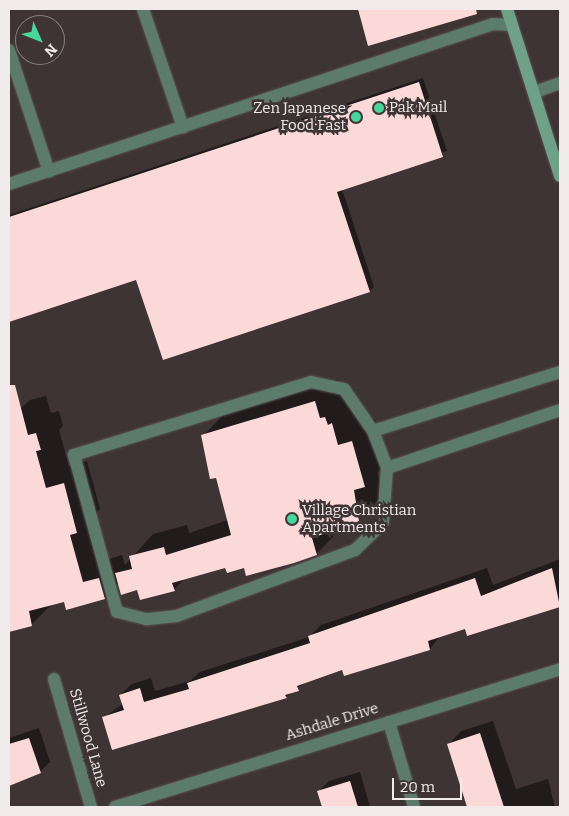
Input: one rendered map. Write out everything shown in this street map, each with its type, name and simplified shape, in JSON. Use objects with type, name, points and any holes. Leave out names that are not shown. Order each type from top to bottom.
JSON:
[{"type":"street","points":[[143,9],[183,127]]},
{"type":"street","points":[[507,9],[557,151],[560,176]]},
{"type":"street","points":[[9,184],[493,24],[512,25]]},
{"type":"street","points":[[9,50],[49,172]]},
{"type":"street","points":[[535,92],[560,84]]},
{"type":"street","points":[[373,431],[560,372]]},
{"type":"street","points":[[311,382],[344,389],[373,431],[387,468],[383,523],[355,550],[176,616],[146,619],[117,612],[74,455],[311,382]]},
{"type":"street","points":[[387,468],[560,410]]},
{"type":"street","name":"Ashdale Drive","points":[[114,807],[560,669]]},
{"type":"street","name":"Stillwood Lane","points":[[54,679],[91,807]]},
{"type":"street","points":[[389,722],[414,807]]},
{"type":"building","points":[[358,9],[476,9],[477,14],[368,46]]},
{"type":"building","points":[[419,82],[443,157],[337,192],[370,292],[163,360],[136,280],[9,322],[9,217]]},
{"type":"building","points":[[9,385],[15,385],[28,435],[36,433],[41,450],[36,451],[46,488],[64,483],[77,533],[70,535],[83,582],[99,578],[105,599],[66,610],[64,602],[29,611],[32,626],[9,632]]},
{"type":"building","name":"Village Christian Apartments","points":[[315,401],[320,418],[325,417],[328,425],[332,423],[338,445],[352,441],[365,487],[354,490],[359,521],[312,538],[317,555],[294,563],[246,576],[244,568],[227,573],[225,568],[172,583],[175,591],[140,600],[137,590],[121,595],[115,573],[132,569],[129,556],[164,547],[166,555],[231,535],[216,478],[210,479],[201,435]]},
{"type":"building","points":[[552,568],[560,607],[467,636],[465,629],[428,641],[430,650],[344,676],[342,670],[297,686],[299,691],[285,695],[287,698],[112,750],[102,717],[124,710],[119,695],[140,688],[144,702],[189,689],[187,683],[310,643],[308,636],[475,578],[481,596]]},
{"type":"building","points":[[480,733],[504,807],[467,807],[447,744]]},
{"type":"building","points":[[29,738],[41,773],[9,786],[9,744]]},
{"type":"building","points":[[350,781],[358,807],[322,807],[317,791]]},
{"type":"place","name":"Pak Mail","points":[[379,108]]},
{"type":"place","name":"Zen Japanese Food Fast","points":[[356,117]]},
{"type":"place","name":"Village Christian Apartments","points":[[292,519]]}]
